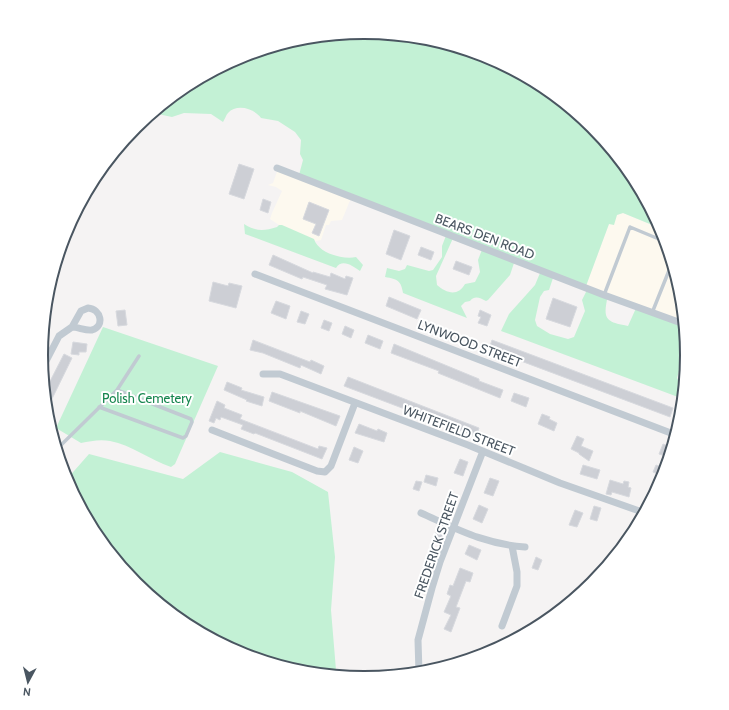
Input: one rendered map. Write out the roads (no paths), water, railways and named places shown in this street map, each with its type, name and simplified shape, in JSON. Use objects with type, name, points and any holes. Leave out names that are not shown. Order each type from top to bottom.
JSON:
[{"type":"street","name":"BEARS DEN ROAD","points":[[277,168],[604,295],[679,322]]},
{"type":"street","name":"LYNWOOD STREET","points":[[255,274],[671,433]]},
{"type":"street","points":[[48,357],[59,336],[72,327]]},
{"type":"street","name":"WHITEFIELD STREET","points":[[263,374],[280,374],[560,483],[639,511]]},
{"type":"street","points":[[212,430],[317,471],[325,472],[331,466],[355,403]]},
{"type":"street","name":"FREDERICK STREET","points":[[419,666],[418,640],[440,562],[483,452]]},
{"type":"street","points":[[421,513],[486,541],[512,546],[525,546]]},
{"type":"street","points":[[502,626],[517,586],[517,572],[512,546]]},
{"type":"lane","points":[[604,295],[630,227],[658,239]]},
{"type":"lane","points":[[652,313],[669,270]]},
{"type":"lane","points":[[61,445],[117,390],[139,356]]},
{"type":"lane","points":[[99,407],[183,438],[186,436],[192,422],[191,418],[117,390]]},
{"type":"park label","name":"Polish Cemetery","points":[[147,398]]}]
